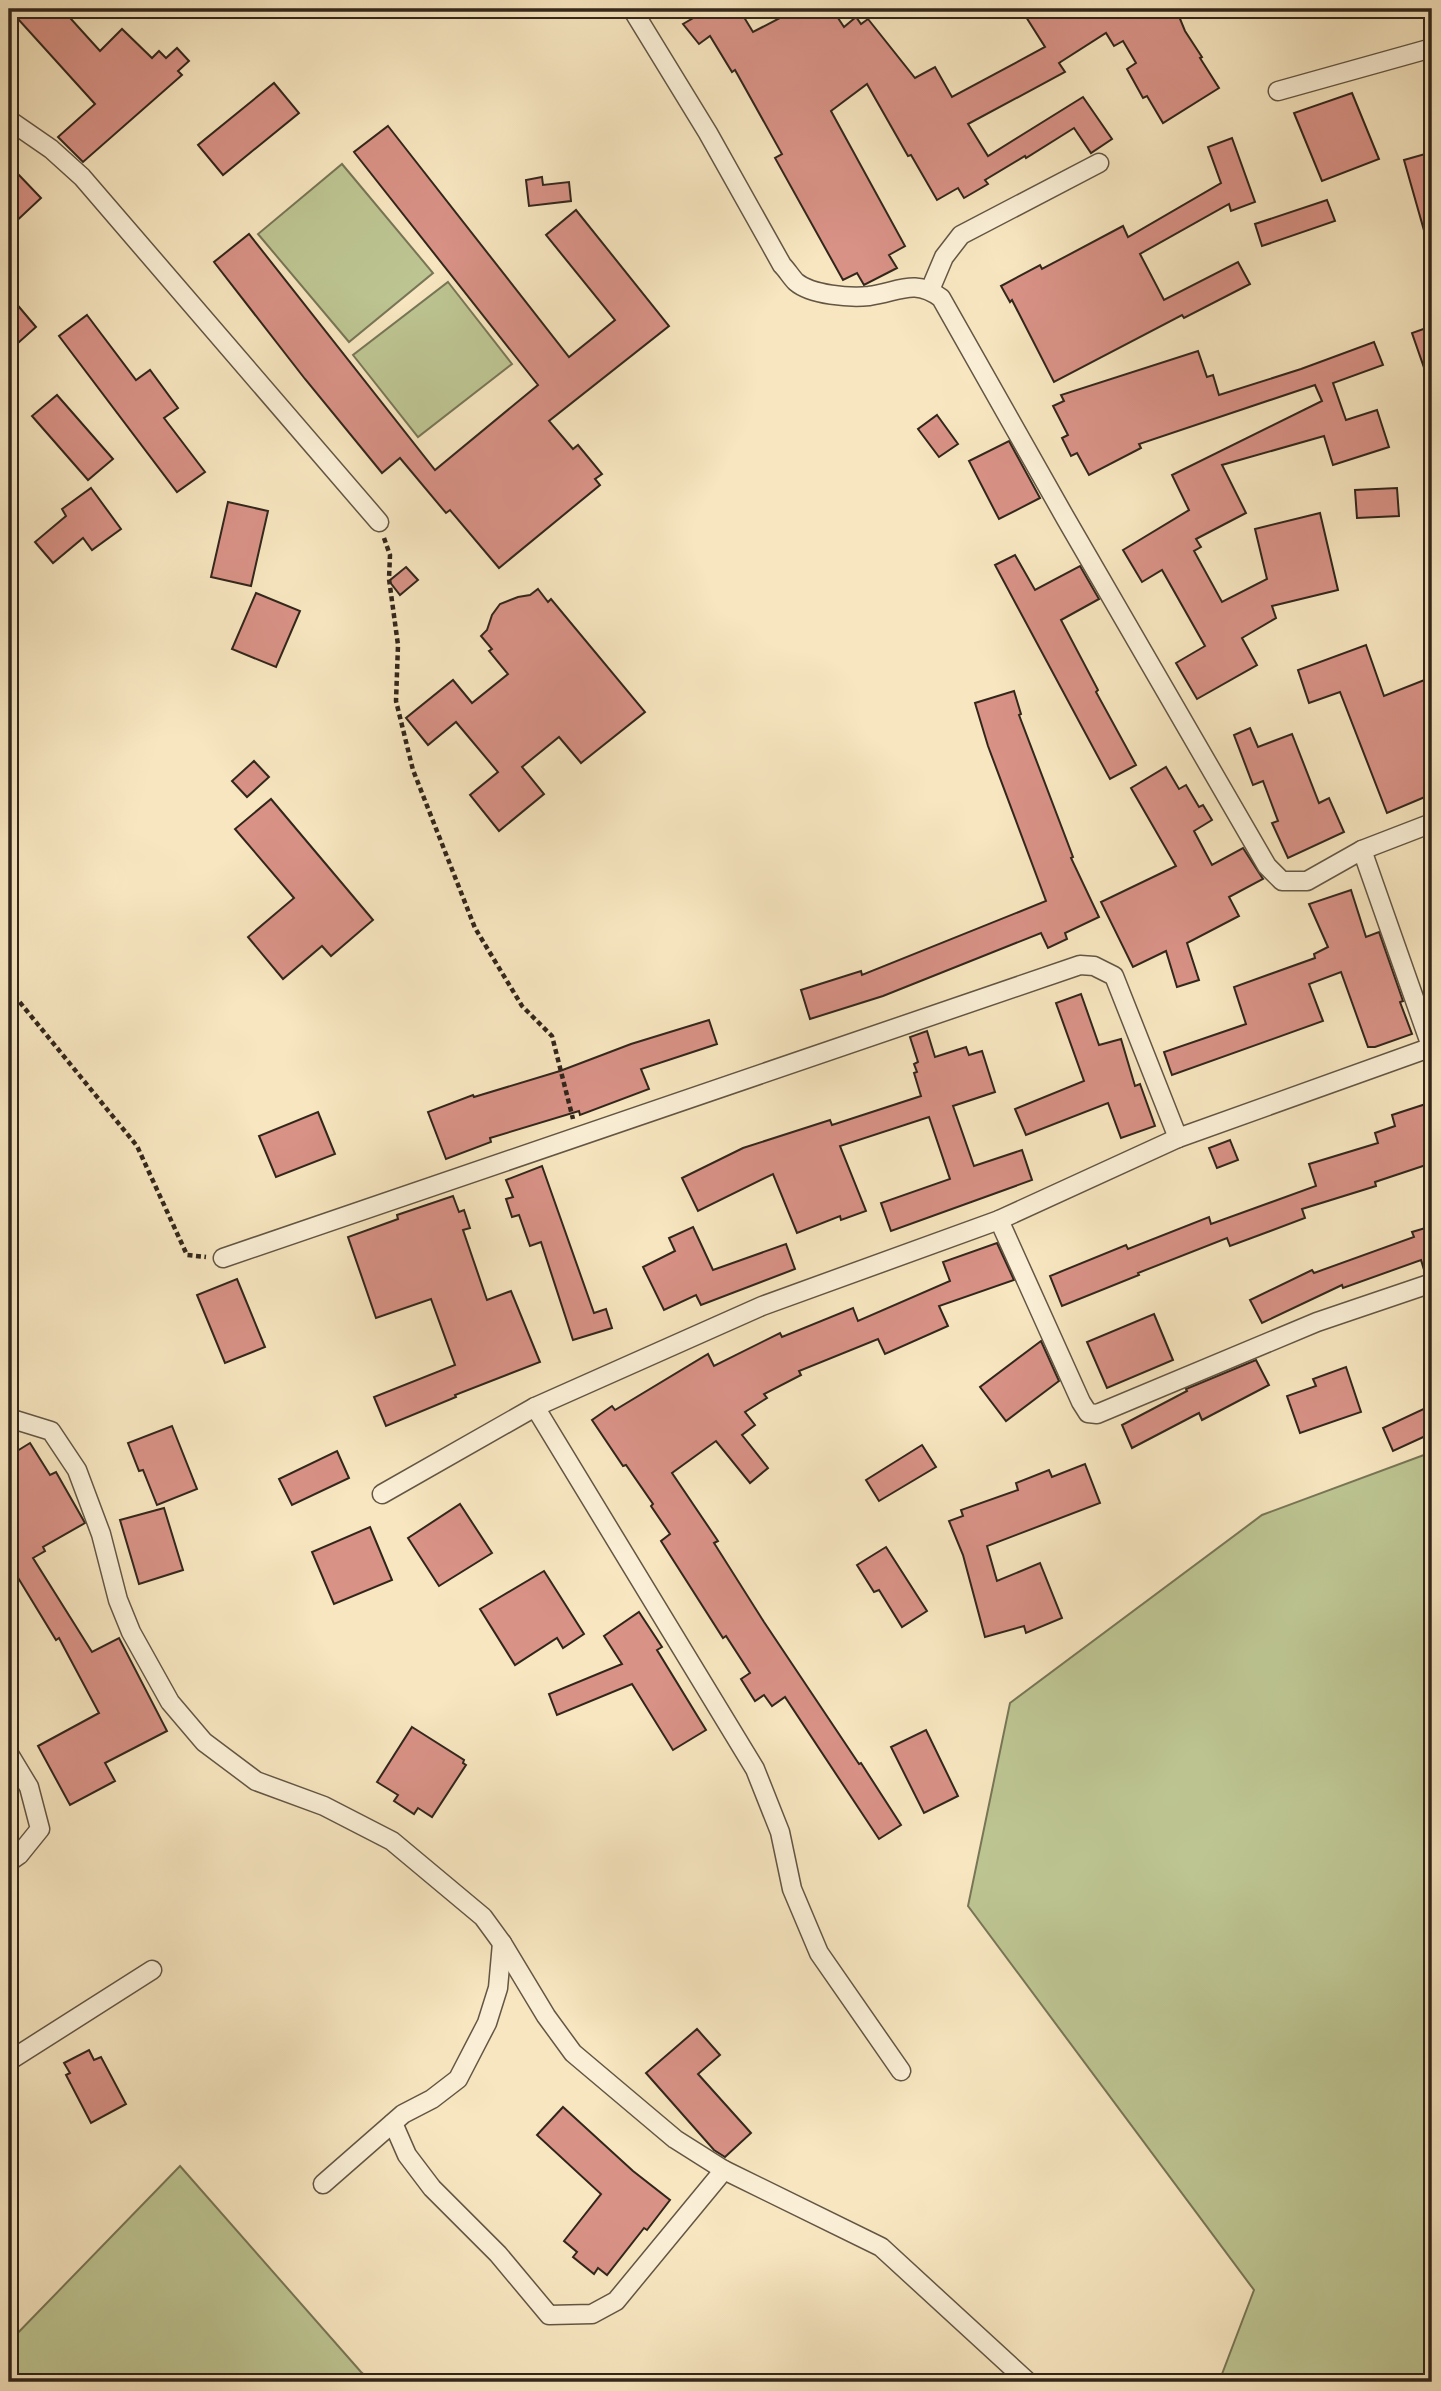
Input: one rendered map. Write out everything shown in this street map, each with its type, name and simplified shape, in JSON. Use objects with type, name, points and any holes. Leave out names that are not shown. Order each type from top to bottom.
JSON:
[{"type":"street","points":[[632,9],[708,133],[782,265],[798,284],[838,296],[869,296],[916,286],[930,290],[941,298],[1268,866],[1282,881],[1307,881],[1362,850],[1432,822]]},
{"type":"street","points":[[1278,91],[1432,48]]},
{"type":"street","points":[[9,120],[51,149],[82,177],[379,522]]},
{"type":"street","points":[[930,290],[944,257],[961,234],[1099,163]]},
{"type":"street","points":[[382,1494],[535,1408],[762,1306],[999,1220],[1178,1138],[1432,1048],[1362,850]]},
{"type":"street","points":[[223,1258],[1080,965],[1094,966],[1114,976],[1178,1138]]},
{"type":"street","points":[[999,1220],[1088,1413],[1097,1414],[1317,1322],[1432,1283]]},
{"type":"street","points":[[535,1408],[755,1769],[780,1832],[792,1889],[820,1953],[901,2071]]},
{"type":"street","points":[[9,1418],[51,1431],[77,1470],[101,1534],[111,1578],[131,1632],[170,1702],[204,1742],[256,1781],[324,1807],[392,1842],[483,1917],[573,2053],[675,2139],[724,2170],[881,2247],[1028,2382]]},
{"type":"street","points":[[9,1754],[29,1787],[40,1829],[19,1855],[9,1862]]},
{"type":"street","points":[[323,2184],[403,2114],[432,2099],[458,2079],[487,2023],[498,1988],[502,1943]]},
{"type":"street","points":[[9,2061],[152,1970]]},
{"type":"street","points":[[393,2123],[407,2155],[432,2188],[498,2254],[550,2315],[592,2314],[615,2301],[724,2170]]},
{"type":"path","points":[[379,522],[390,555],[389,579],[398,645],[396,701],[413,770],[475,928],[522,1006],[552,1036],[579,1136]]},
{"type":"path","points":[[9,989],[137,1146],[187,1255],[223,1258]]},
{"type":"green space","points":[[342,164],[433,273],[349,342],[258,234]]},
{"type":"green space","points":[[448,282],[512,364],[418,437],[353,355]]},
{"type":"green space","points":[[1432,1452],[1432,2382],[1219,2382],[1254,2290],[968,1906],[1010,1703],[1262,1515]]},
{"type":"green space","points":[[180,2166],[361,2372],[373,2382],[9,2382],[9,2342]]},
{"type":"building","points":[[9,9],[62,9],[100,51],[122,29],[152,58],[159,51],[166,58],[177,48],[189,61],[178,71],[182,75],[83,162],[58,137],[95,104]]},
{"type":"building","points":[[709,9],[739,9],[753,32],[797,9],[832,9],[844,27],[856,17],[861,24],[868,19],[915,78],[935,67],[952,97],[1045,47],[1021,9],[1176,9],[1185,31],[1219,88],[1163,123],[1147,96],[1143,98],[1127,69],[1136,63],[1123,41],[1114,46],[1106,33],[1059,63],[1065,72],[968,124],[988,156],[1083,97],[1112,139],[1091,153],[1074,128],[985,180],[988,184],[964,198],[958,188],[937,200],[867,84],[831,111],[905,246],[889,255],[897,268],[864,285],[857,273],[843,280],[775,158],[782,154],[735,70],[732,72],[710,36],[699,44],[683,24]]},
{"type":"building","points":[[274,83],[299,113],[223,175],[198,145]]},
{"type":"building","points":[[1352,93],[1379,159],[1322,181],[1294,113]]},
{"type":"building","points":[[388,126],[569,357],[615,320],[546,235],[576,210],[669,326],[549,421],[573,449],[578,445],[602,474],[595,479],[600,485],[499,568],[450,510],[446,513],[400,458],[382,473],[214,262],[249,234],[435,470],[538,385],[354,152]]},
{"type":"building","points":[[1232,138],[1255,202],[1231,211],[1229,204],[1140,254],[1164,300],[1238,262],[1250,284],[1184,318],[1182,315],[1054,382],[1012,300],[1010,302],[1001,286],[1040,265],[1042,269],[1123,226],[1128,237],[1221,183],[1208,147]]},
{"type":"building","points":[[1432,152],[1432,241],[1427,241],[1404,160]]},
{"type":"building","points":[[18,174],[41,198],[9,228],[9,183]]},
{"type":"building","points":[[542,177],[543,185],[569,182],[571,201],[529,206],[526,180]]},
{"type":"building","points":[[1327,200],[1335,221],[1262,246],[1255,224]]},
{"type":"building","points":[[9,295],[36,327],[9,351]]},
{"type":"building","points":[[87,315],[136,380],[150,370],[178,408],[164,418],[205,472],[177,492],[59,336]]},
{"type":"building","points":[[1432,326],[1432,382],[1429,382],[1412,333]]},
{"type":"building","points":[[1374,342],[1383,365],[1333,383],[1346,420],[1377,410],[1389,447],[1333,465],[1324,436],[1222,465],[1246,513],[1196,539],[1201,547],[1194,551],[1222,602],[1267,579],[1255,529],[1320,513],[1338,590],[1272,606],[1276,618],[1242,638],[1257,665],[1197,699],[1176,663],[1205,646],[1162,570],[1142,582],[1123,550],[1189,510],[1172,475],[1322,401],[1315,385],[1139,444],[1141,448],[1089,475],[1077,453],[1071,456],[1062,438],[1068,435],[1053,406],[1064,401],[1061,395],[1198,351],[1207,377],[1213,375],[1219,395]]},
{"type":"building","points":[[57,395],[113,459],[88,480],[32,416]]},
{"type":"building","points":[[937,415],[958,444],[939,457],[918,429]]},
{"type":"building","points":[[1009,441],[1040,498],[999,519],[969,461]]},
{"type":"building","points":[[91,488],[121,529],[92,550],[83,538],[53,563],[35,542],[66,516],[62,509]]},
{"type":"building","points":[[1397,488],[1399,516],[1357,518],[1355,490]]},
{"type":"building","points":[[228,502],[268,511],[251,586],[211,577]]},
{"type":"building","points":[[1015,555],[1035,590],[1080,566],[1099,599],[1061,620],[1136,765],[1110,779],[995,565]]},
{"type":"building","points":[[406,567],[418,580],[400,595],[389,581]]},
{"type":"building","points":[[538,589],[548,602],[551,599],[645,712],[581,763],[559,737],[522,767],[544,794],[499,831],[470,795],[498,772],[456,722],[428,745],[406,718],[453,680],[472,703],[508,674],[489,651],[492,649],[481,636],[500,604],[530,595]]},
{"type":"building","points":[[256,593],[300,611],[276,667],[232,649]]},
{"type":"building","points":[[1366,645],[1384,696],[1432,677],[1432,794],[1387,813],[1340,692],[1309,703],[1298,670]]},
{"type":"building","points":[[1014,691],[1021,714],[1019,715],[1073,857],[1071,858],[1099,917],[1065,933],[1067,939],[1048,948],[1041,933],[883,996],[810,1019],[801,990],[861,971],[862,975],[1046,901],[988,746],[975,703]]},
{"type":"building","points":[[1250,728],[1258,747],[1292,734],[1319,803],[1329,798],[1344,832],[1288,858],[1272,823],[1278,821],[1263,781],[1253,785],[1234,735]]},
{"type":"building","points":[[254,761],[269,777],[247,797],[232,781]]},
{"type":"building","points":[[1166,767],[1179,789],[1186,785],[1199,807],[1203,805],[1212,820],[1194,831],[1212,865],[1243,848],[1263,879],[1229,897],[1239,916],[1187,943],[1199,980],[1177,987],[1166,951],[1133,967],[1101,902],[1176,866],[1131,788]]},
{"type":"building","points":[[271,799],[373,920],[331,956],[322,946],[283,979],[248,937],[294,898],[235,829]]},
{"type":"building","points":[[1351,890],[1366,937],[1379,932],[1412,1034],[1368,1047],[1341,972],[1309,984],[1323,1021],[1172,1075],[1164,1052],[1246,1024],[1234,987],[1315,958],[1314,954],[1328,947],[1309,904]]},
{"type":"building","points":[[1081,994],[1099,1045],[1121,1039],[1135,1086],[1140,1084],[1155,1126],[1121,1138],[1108,1103],[1026,1135],[1015,1109],[1084,1081],[1056,1003]]},
{"type":"building","points":[[709,1020],[717,1044],[641,1069],[649,1089],[580,1115],[579,1111],[490,1138],[491,1142],[446,1159],[428,1112],[473,1095],[474,1097],[560,1071],[631,1044]]},
{"type":"building","points":[[927,1031],[935,1057],[966,1047],[969,1055],[982,1051],[995,1092],[953,1106],[974,1166],[1022,1150],[1032,1180],[891,1231],[881,1203],[950,1179],[929,1117],[840,1146],[866,1211],[841,1220],[840,1216],[797,1233],[773,1174],[698,1211],[682,1178],[743,1148],[830,1120],[832,1125],[921,1096],[914,1073],[917,1072],[914,1064],[918,1062],[910,1037]]},
{"type":"building","points":[[1432,1102],[1432,1163],[1375,1182],[1376,1186],[1302,1209],[1305,1218],[1230,1246],[1227,1238],[1062,1306],[1050,1276],[1126,1245],[1128,1249],[1209,1217],[1211,1224],[1316,1186],[1309,1164],[1378,1143],[1375,1133],[1395,1126],[1392,1115]]},
{"type":"building","points":[[318,1112],[335,1154],[276,1177],[259,1136]]},
{"type":"building","points":[[1230,1140],[1238,1160],[1217,1168],[1209,1148]]},
{"type":"building","points":[[542,1166],[594,1313],[606,1309],[612,1328],[573,1340],[541,1242],[530,1246],[519,1215],[512,1217],[506,1199],[513,1197],[506,1180]]},
{"type":"building","points":[[453,1196],[459,1212],[464,1210],[470,1228],[463,1230],[487,1300],[511,1291],[540,1362],[455,1395],[456,1397],[386,1426],[374,1397],[455,1365],[431,1299],[376,1318],[348,1237],[398,1219],[397,1215]]},
{"type":"building","points":[[1432,1226],[1432,1272],[1425,1273],[1421,1260],[1343,1288],[1342,1285],[1262,1323],[1250,1300],[1312,1270],[1314,1273],[1414,1237],[1412,1232]]},
{"type":"building","points":[[693,1227],[713,1270],[786,1244],[795,1269],[701,1305],[696,1295],[664,1310],[643,1267],[675,1251],[669,1238]]},
{"type":"building","points":[[997,1243],[1014,1280],[939,1306],[948,1326],[885,1354],[878,1339],[799,1371],[801,1375],[764,1394],[767,1398],[745,1412],[755,1425],[742,1435],[768,1468],[750,1483],[716,1441],[672,1473],[718,1541],[714,1543],[764,1622],[901,1825],[879,1839],[785,1697],[772,1706],[764,1695],[755,1701],[741,1679],[750,1673],[726,1636],[723,1638],[661,1541],[670,1534],[651,1506],[653,1504],[592,1420],[612,1406],[615,1410],[708,1354],[714,1366],[780,1333],[782,1337],[853,1308],[858,1321],[950,1281],[943,1262]]},
{"type":"building","points":[[237,1279],[265,1347],[225,1363],[197,1295]]},
{"type":"building","points":[[1154,1314],[1173,1360],[1107,1388],[1087,1342]]},
{"type":"building","points":[[1041,1341],[1059,1381],[1006,1421],[980,1387]]},
{"type":"building","points":[[1256,1360],[1269,1385],[1202,1420],[1199,1413],[1132,1448],[1122,1425],[1187,1391],[1186,1389]]},
{"type":"building","points":[[1346,1367],[1361,1412],[1300,1433],[1287,1396],[1316,1386],[1313,1379]]},
{"type":"building","points":[[1432,1405],[1432,1433],[1393,1451],[1383,1428]]},
{"type":"building","points":[[172,1426],[197,1489],[157,1505],[143,1470],[139,1471],[128,1443]]},
{"type":"building","points":[[30,1443],[50,1475],[56,1472],[85,1523],[43,1547],[45,1551],[33,1558],[92,1652],[119,1638],[167,1731],[105,1763],[115,1781],[70,1805],[38,1746],[99,1713],[59,1638],[56,1640],[9,1563],[9,1456]]},
{"type":"building","points":[[922,1445],[936,1467],[879,1501],[866,1480]]},
{"type":"building","points":[[337,1451],[349,1478],[292,1505],[279,1479]]},
{"type":"building","points":[[1085,1464],[1100,1503],[987,1546],[997,1581],[1040,1563],[1062,1618],[1026,1633],[1024,1626],[985,1637],[963,1555],[949,1521],[963,1516],[961,1510],[1018,1490],[1016,1483],[1049,1470],[1052,1477]]},
{"type":"building","points":[[460,1504],[492,1553],[439,1586],[408,1538]]},
{"type":"building","points":[[164,1508],[183,1570],[139,1584],[120,1520]]},
{"type":"building","points":[[370,1527],[392,1580],[334,1604],[312,1552]]},
{"type":"building","points":[[886,1547],[927,1611],[902,1627],[879,1590],[874,1592],[857,1565]]},
{"type":"building","points":[[544,1571],[584,1634],[563,1648],[557,1638],[515,1665],[480,1609]]},
{"type":"building","points":[[639,1612],[662,1647],[657,1650],[706,1730],[673,1750],[632,1684],[557,1715],[549,1694],[622,1664],[604,1636]]},
{"type":"building","points":[[412,1727],[464,1760],[466,1765],[432,1817],[418,1808],[414,1814],[394,1801],[398,1795],[377,1782]]},
{"type":"building","points":[[926,1730],[958,1796],[924,1813],[891,1747]]},
{"type":"building","points":[[697,2029],[720,2055],[698,2074],[751,2133],[725,2157],[714,2150],[646,2073]]},
{"type":"building","points":[[89,2050],[94,2060],[101,2057],[126,2104],[91,2123],[66,2075],[70,2073],[64,2063]]},
{"type":"building","points":[[563,2107],[633,2171],[670,2200],[607,2275],[598,2268],[594,2274],[573,2257],[577,2252],[564,2241],[601,2194],[537,2135]]}]
